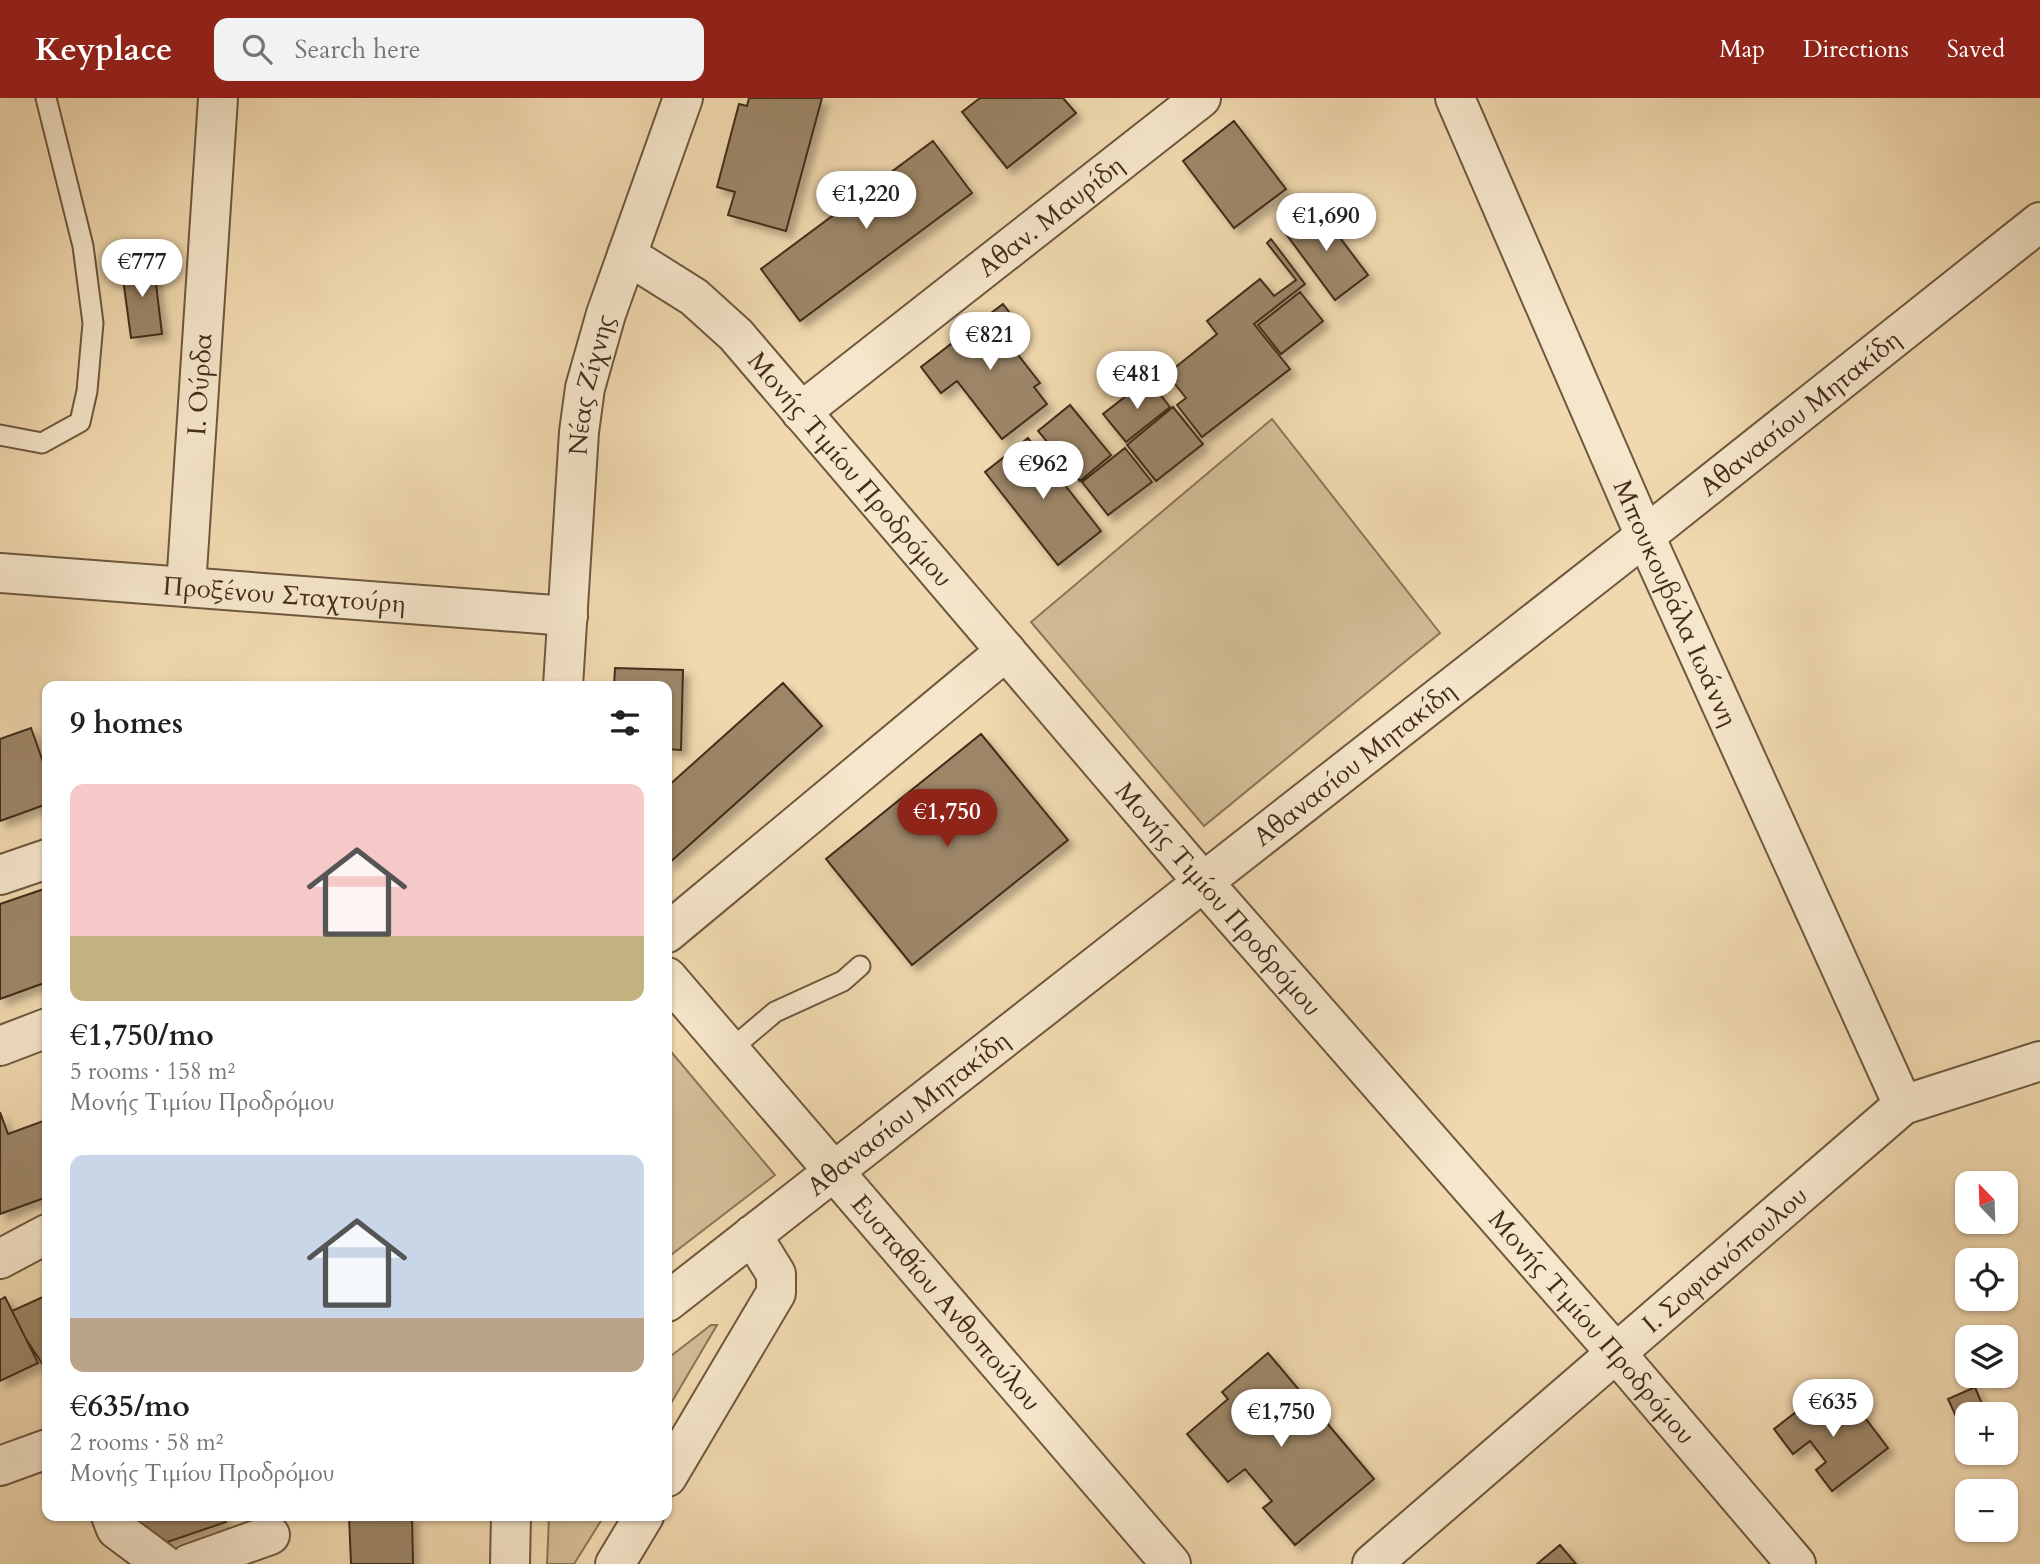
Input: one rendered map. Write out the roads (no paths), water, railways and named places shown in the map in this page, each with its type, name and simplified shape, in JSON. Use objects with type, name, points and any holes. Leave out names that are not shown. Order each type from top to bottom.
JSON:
[{"type":"street","name":"Ι. Ούρδα","points":[[186,587],[218,98]]},
{"type":"street","name":"Νέας Ζίχνης","points":[[563,681],[583,402],[606,314],[683,98]]},
{"type":"street","name":"Αθαν. Μαυρίδη","points":[[802,412],[1201,98]]},
{"type":"street","name":"Μπουκουβάλα Ιωάννη","points":[[1455,98],[1645,536],[1903,1105]]},
{"type":"street","name":"Αθανασίου Μητακίδη","points":[[672,1298],[1645,536],[2040,222]]},
{"type":"street","name":"Μονής Τιμίου Προδρόμου","points":[[627,255],[694,297],[736,335],[1203,882],[1616,1353],[1796,1564]]},
{"type":"street","name":"Προξένου Σταχτούρη","points":[[0,573],[568,616]]},
{"type":"street","points":[[672,929],[1006,651]]},
{"type":"street","points":[[0,875],[42,861]]},
{"type":"street","name":"Ευσταθίου Ανθοπούλου","points":[[672,983],[1171,1564]]},
{"type":"street","points":[[0,1046],[42,1035]]},
{"type":"street","name":"Ι. Σοφιανόπουλου","points":[[1372,1564],[1903,1105],[2040,1061]]},
{"type":"street","points":[[672,1469],[776,1293],[776,1274],[752,1235]]},
{"type":"street","points":[[0,1259],[42,1237]]},
{"type":"street","points":[[0,1466],[42,1451]]},
{"type":"street","points":[[113,1521],[116,1529],[163,1564]]},
{"type":"street","points":[[510,1564],[511,1521]]},
{"type":"street","points":[[615,1564],[641,1521]]},
{"type":"street","points":[[189,1564],[270,1535]]},
{"type":"lane","points":[[0,435],[42,443],[80,422],[88,391],[93,323],[83,246],[46,98]]},
{"type":"lane","points":[[730,1050],[775,1012],[843,981],[860,966]]}]
